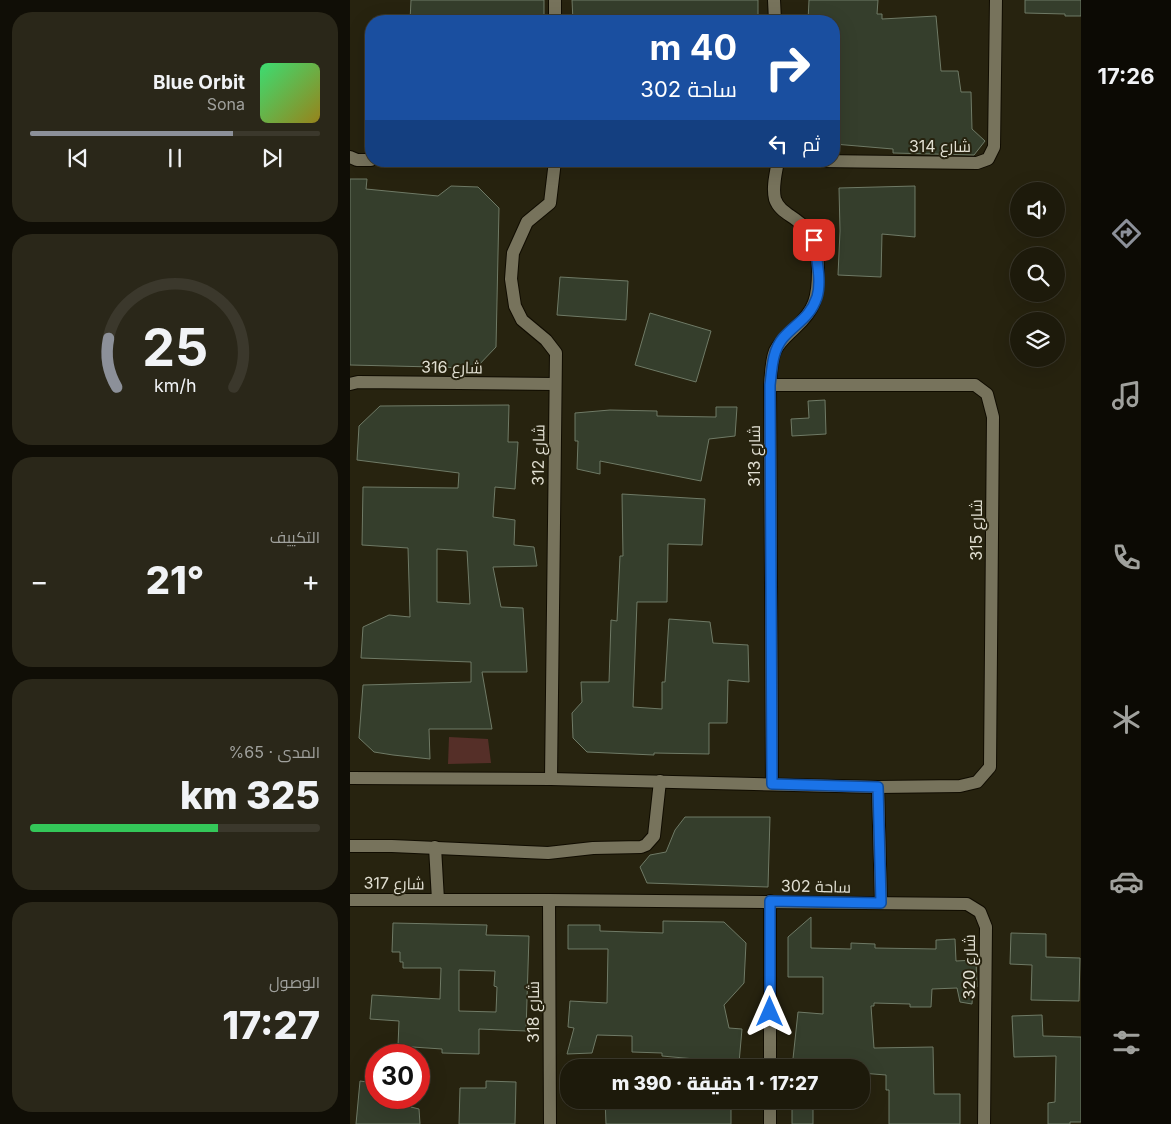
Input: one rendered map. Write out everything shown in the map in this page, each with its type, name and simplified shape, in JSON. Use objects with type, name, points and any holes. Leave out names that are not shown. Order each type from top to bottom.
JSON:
[{"type":"street","points":[[555,0],[555,15]]},
{"type":"street","points":[[774,0],[775,15]]},
{"type":"street","name":"شارع 314","points":[[840,161],[977,163],[988,159],[994,147],[996,0]]},
{"type":"street","points":[[350,157],[357,160],[365,160]]},
{"type":"street","name":"شارع 312","points":[[551,779],[556,353],[546,340],[522,320],[514,306],[511,279],[513,253],[527,222],[550,202],[553,167]]},
{"type":"street","name":"شارع 313","points":[[772,784],[770,385],[774,353],[783,338],[797,327],[810,312],[818,296],[818,268],[814,240],[800,223],[780,208],[775,199],[774,188],[777,167]]},
{"type":"street","name":"شارع 316","points":[[350,384],[358,382],[555,384]]},
{"type":"street","name":"شارع 315","points":[[770,385],[976,385],[987,394],[993,417],[990,767],[977,782],[960,786],[878,787]]},
{"type":"street","points":[[350,778],[551,779],[878,787],[881,903]]},
{"type":"street","points":[[350,846],[435,847],[548,852],[593,848],[641,847],[646,845],[654,836],[660,781]]},
{"type":"street","points":[[435,847],[438,900]]},
{"type":"street","name":"شارع 317","points":[[350,900],[438,900]]},
{"type":"street","name":"ساحة 302","points":[[438,900],[881,903]]},
{"type":"street","name":"شارع 318","points":[[549,900],[550,1124]]},
{"type":"street","points":[[770,901],[770,1059]]},
{"type":"street","name":"شارع 320","points":[[881,903],[968,904],[980,912],[986,927],[984,1124]]},
{"type":"street","points":[[770,1109],[770,1124]]},
{"type":"shaded area","points":[[449,737],[488,739],[491,763],[448,764]]},
{"type":"building","points":[[411,0],[544,0],[544,15],[410,15]]},
{"type":"building","points":[[572,0],[758,0],[758,15],[573,15]]},
{"type":"building","points":[[809,0],[878,0],[877,14],[882,14],[882,19],[936,16],[941,71],[958,71],[961,92],[971,92],[972,129],[985,141],[974,155],[893,153],[893,149],[840,145],[840,15],[808,15]]},
{"type":"building","points":[[1025,0],[1081,0],[1081,16],[1025,13]]},
{"type":"building","points":[[350,179],[367,179],[366,189],[438,196],[451,186],[478,187],[499,208],[496,347],[476,368],[350,365]]},
{"type":"building","points":[[915,186],[915,237],[882,234],[881,277],[838,275],[839,188]]},
{"type":"building","points":[[560,277],[628,281],[626,320],[557,315]]},
{"type":"building","points":[[650,313],[711,331],[696,382],[635,365]]},
{"type":"building","points":[[825,400],[826,434],[792,436],[791,419],[809,418],[808,401]]},
{"type":"building","points":[[509,405],[508,442],[518,442],[515,489],[495,487],[493,517],[515,520],[514,545],[534,547],[537,566],[493,567],[501,607],[523,608],[527,672],[482,672],[492,729],[429,729],[430,759],[374,752],[359,738],[363,685],[471,682],[471,662],[361,658],[363,627],[389,615],[410,617],[408,548],[362,545],[363,487],[458,488],[459,473],[357,460],[359,426],[380,406]],"holes":[[[437,549],[467,551],[470,604],[437,602]]]},
{"type":"building","points":[[716,407],[737,407],[735,436],[709,439],[701,481],[600,461],[600,474],[577,469],[578,441],[575,441],[575,413],[610,410],[657,411],[657,416],[716,417]]},
{"type":"building","points":[[622,494],[705,499],[702,545],[668,544],[667,602],[637,602],[633,707],[662,709],[662,682],[665,682],[669,619],[710,622],[713,643],[748,645],[749,682],[728,680],[727,723],[709,723],[709,754],[654,753],[654,755],[587,752],[573,738],[572,713],[582,702],[581,682],[609,682],[611,620],[617,621],[620,556],[623,556]]},
{"type":"building","points":[[685,817],[770,817],[768,887],[647,883],[640,867],[650,855],[666,852],[675,830]]},
{"type":"building","points":[[811,917],[811,948],[851,949],[851,943],[875,944],[875,948],[936,949],[936,940],[955,939],[956,961],[976,960],[977,987],[973,987],[972,1004],[960,1002],[957,988],[932,989],[931,1007],[910,1007],[910,1004],[874,1003],[874,1006],[871,1006],[874,1048],[933,1047],[934,1094],[960,1094],[960,1124],[889,1124],[889,1090],[886,1090],[886,1075],[870,1074],[870,1059],[793,1059],[798,1012],[823,1014],[823,977],[788,977],[788,937]]},
{"type":"building","points":[[663,921],[724,922],[746,943],[744,983],[724,1005],[729,1028],[742,1029],[739,1059],[695,1059],[662,1056],[662,1053],[632,1052],[632,1036],[597,1035],[592,1053],[567,1054],[574,1028],[568,1027],[570,1001],[607,1003],[608,949],[568,949],[568,925],[600,925],[600,931],[663,933]]},
{"type":"building","points":[[393,923],[487,925],[486,935],[529,936],[526,1031],[479,1029],[479,1054],[442,1053],[442,1049],[430,1048],[430,1044],[398,1044],[399,1021],[370,1019],[372,995],[440,999],[441,968],[403,968],[403,962],[400,962],[400,952],[392,952]],"holes":[[[459,970],[495,971],[494,986],[497,987],[496,1012],[459,1011]]]},
{"type":"building","points":[[1011,933],[1046,934],[1046,957],[1080,958],[1079,1001],[1031,1000],[1032,965],[1010,964]]},
{"type":"building","points":[[1042,1015],[1043,1036],[1081,1037],[1081,1122],[1048,1124],[1048,1103],[1055,1102],[1056,1056],[1014,1057],[1012,1016]]},
{"type":"building","points":[[360,1081],[365,1082],[365,1109],[419,1109],[420,1124],[356,1124]]},
{"type":"building","points":[[486,1081],[516,1082],[515,1124],[459,1124],[460,1088],[486,1088]]},
{"type":"building","points":[[605,1109],[731,1109],[731,1124],[606,1124]]},
{"type":"building","points":[[792,1109],[813,1109],[813,1124],[792,1124]]},
{"type":"route","points":[[770,1012],[770,901],[881,903],[878,787],[772,784],[770,385],[774,353],[783,338],[797,327],[810,312],[818,296],[818,268],[814,240]]}]
